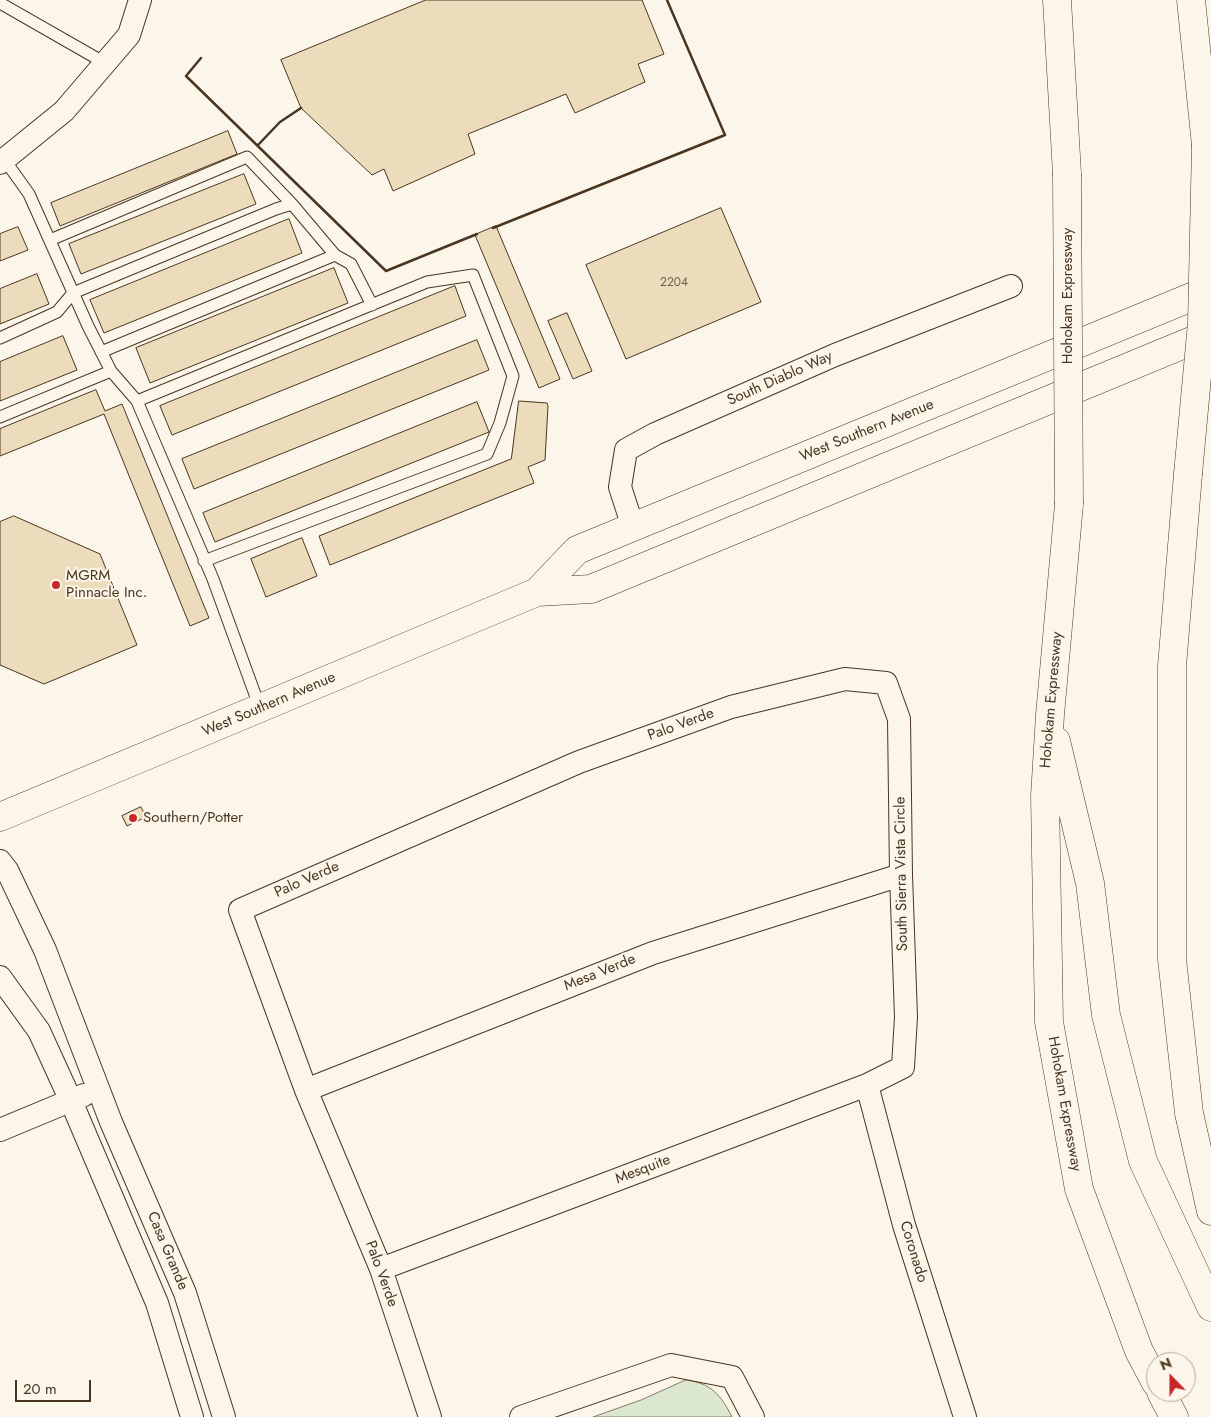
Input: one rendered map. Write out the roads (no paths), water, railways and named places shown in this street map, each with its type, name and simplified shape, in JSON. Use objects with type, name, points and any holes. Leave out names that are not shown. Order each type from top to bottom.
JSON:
[{"type":"main road","name":"Hohokam Expressway","points":[[1057,0],[1066,174],[1069,504],[1050,715],[1045,796],[1049,1022],[1079,1189],[1139,1351],[1146,1365]]},
{"type":"main road","points":[[1191,0],[1206,145],[1202,323],[1172,666],[1172,959],[1188,1113],[1211,1211]]},
{"type":"main road","name":"West Southern Avenue","points":[[537,592],[577,550],[1211,289]]},
{"type":"main road","name":"West Southern Avenue","points":[[0,817],[537,592],[591,589],[1211,333]]},
{"type":"main road","points":[[1050,715],[1090,883],[1106,1015],[1143,1161],[1211,1307]]},
{"type":"main road","points":[[1166,1402],[1174,1417]]},
{"type":"street","points":[[2,161],[64,111],[129,35],[140,0]]},
{"type":"street","name":"South Diablo Way","points":[[633,527],[620,487],[626,450],[655,434],[835,355],[1011,286]]},
{"type":"street","name":"Palo Verde","points":[[430,1417],[381,1269],[306,1090],[240,910],[579,762],[731,708],[845,679],[886,683]]},
{"type":"street","name":"South Sierra Vista Circle","points":[[886,683],[899,719],[901,875],[906,1017],[903,1068]]},
{"type":"street","name":"Casa Grande","points":[[0,861],[45,950],[111,1122],[185,1293],[224,1417]]},
{"type":"street","name":"Mesa Verde","points":[[306,1090],[653,953],[901,875]]},
{"type":"street","name":"Casa Grande","points":[[0,977],[39,1031],[71,1100],[156,1304],[192,1417]]},
{"type":"street","name":"Mesquite","points":[[381,1269],[867,1086],[903,1068]]},
{"type":"street","name":"Coronado","points":[[867,1086],[904,1225],[965,1417]]},
{"type":"street","points":[[0,1130],[99,1090]]},
{"type":"street","points":[[521,1417],[671,1365],[732,1377],[753,1417]]},
{"type":"lane","points":[[0,3],[105,63]]},
{"type":"lane","points":[[50,240],[247,157],[292,204],[335,255],[351,264],[372,305]]},
{"type":"lane","points":[[2,161],[29,194],[73,293],[111,371],[137,401],[213,579],[260,709]]},
{"type":"lane","points":[[0,338],[57,312],[73,293],[292,204]]},
{"type":"lane","points":[[101,352],[335,255]]},
{"type":"lane","points":[[137,401],[427,282],[473,276],[513,376],[500,423],[487,454],[204,561]]},
{"type":"lane","points":[[0,417],[111,371]]},
{"type":"place","name":"MGRM Pinnacle Inc.","points":[[56,585]]},
{"type":"place","name":"Southern/Potter","points":[[133,818]]}]
